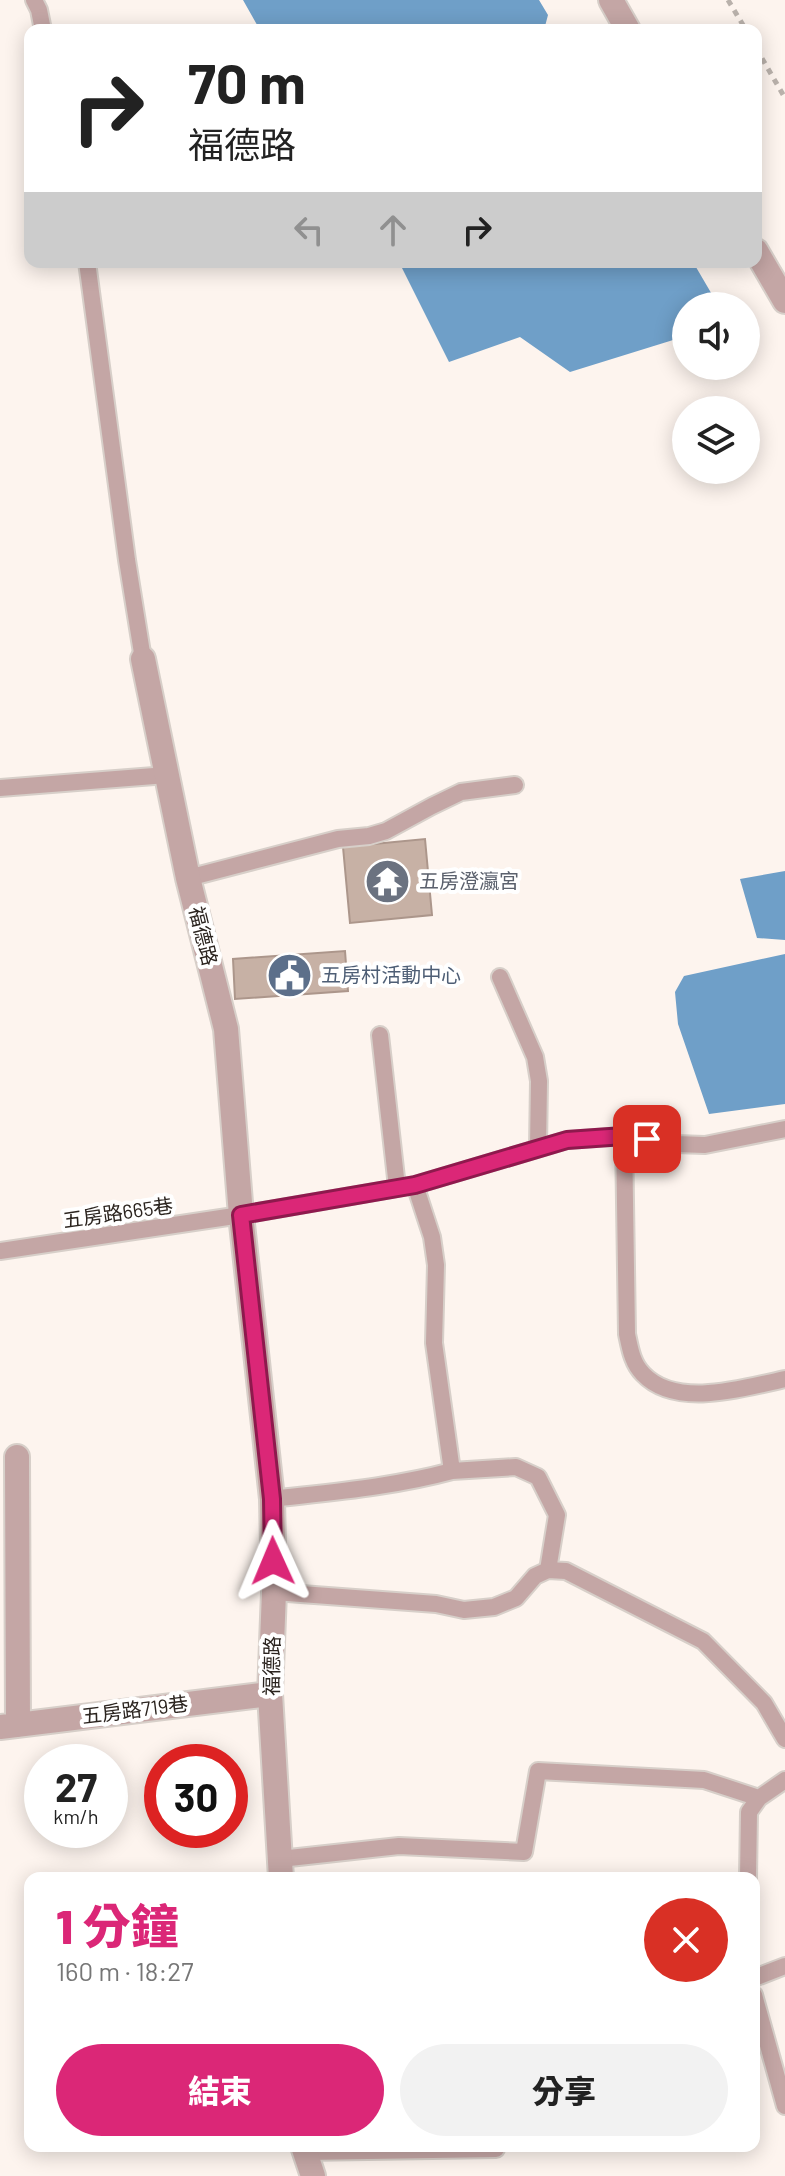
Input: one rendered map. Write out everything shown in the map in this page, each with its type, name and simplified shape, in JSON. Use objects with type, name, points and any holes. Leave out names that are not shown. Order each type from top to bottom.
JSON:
[{"type":"street","points":[[611,0],[625,24]]},
{"type":"street","points":[[762,261],[785,301]]},
{"type":"street","name":"福德路","points":[[143,659],[188,878],[226,1029],[241,1215],[272,1499],[274,1592],[270,1694],[281,1869]]},
{"type":"street","points":[[9,1726],[17,1457]]},
{"type":"street","name":"五房路719巷","points":[[9,1726],[270,1694]]},
{"type":"street","points":[[304,2152],[313,2176]]},
{"type":"lane","points":[[34,0],[42,24]]},
{"type":"lane","points":[[88,268],[124,544],[143,659]]},
{"type":"lane","points":[[0,788],[167,775]]},
{"type":"lane","points":[[188,878],[338,839],[369,836],[386,831],[461,792],[515,785]]},
{"type":"lane","points":[[500,977],[535,1057],[539,1081],[538,1148]]},
{"type":"lane","points":[[380,1035],[397,1187]]},
{"type":"lane","points":[[241,1215],[415,1185],[567,1140],[624,1136],[705,1145],[785,1129]]},
{"type":"lane","points":[[624,1136],[627,1334],[631,1356],[643,1374],[665,1389],[698,1394],[785,1379]]},
{"type":"lane","points":[[415,1185],[432,1237],[436,1265],[434,1343],[452,1471]]},
{"type":"lane","name":"五房路665巷","points":[[0,1251],[241,1215]]},
{"type":"lane","points":[[272,1499],[424,1479],[452,1471],[516,1467],[538,1477],[557,1515],[548,1570]]},
{"type":"lane","points":[[274,1592],[436,1604],[464,1610],[494,1607],[516,1598],[535,1576],[548,1570],[566,1571],[703,1641],[764,1703],[785,1739]]},
{"type":"lane","points":[[281,1869],[399,1846],[524,1852],[538,1771],[704,1780],[759,1798]]},
{"type":"lane","points":[[748,1872],[749,1812],[759,1798],[785,1780]]},
{"type":"lane","points":[[760,1976],[785,1966]]},
{"type":"lane","points":[[760,2016],[785,2106]]},
{"type":"path","points":[[728,0],[742,24]]},
{"type":"path","points":[[762,58],[785,98]]},
{"type":"water","points":[[243,0],[539,0],[548,15],[546,24],[257,24]]},
{"type":"water","points":[[402,268],[697,268],[711,292],[672,292],[672,340],[570,372],[520,337],[449,362]]},
{"type":"water","points":[[785,871],[785,940],[757,938],[740,879]]},
{"type":"water","points":[[785,954],[785,1104],[709,1114],[678,1024],[675,992],[684,976]]},
{"type":"building","name":"五房澄瀛宮","points":[[425,839],[432,915],[350,923],[343,847]]},
{"type":"building","name":"五房村活動中心","points":[[345,951],[348,991],[235,999],[233,959]]},
{"type":"place","name":"五房澄瀛宮","points":[[388,881]]},
{"type":"place","name":"五房村活動中心","points":[[290,975]]},
{"type":"route","points":[[273,1561],[272,1499],[241,1215],[415,1185],[567,1140],[624,1136],[647,1139]]}]
